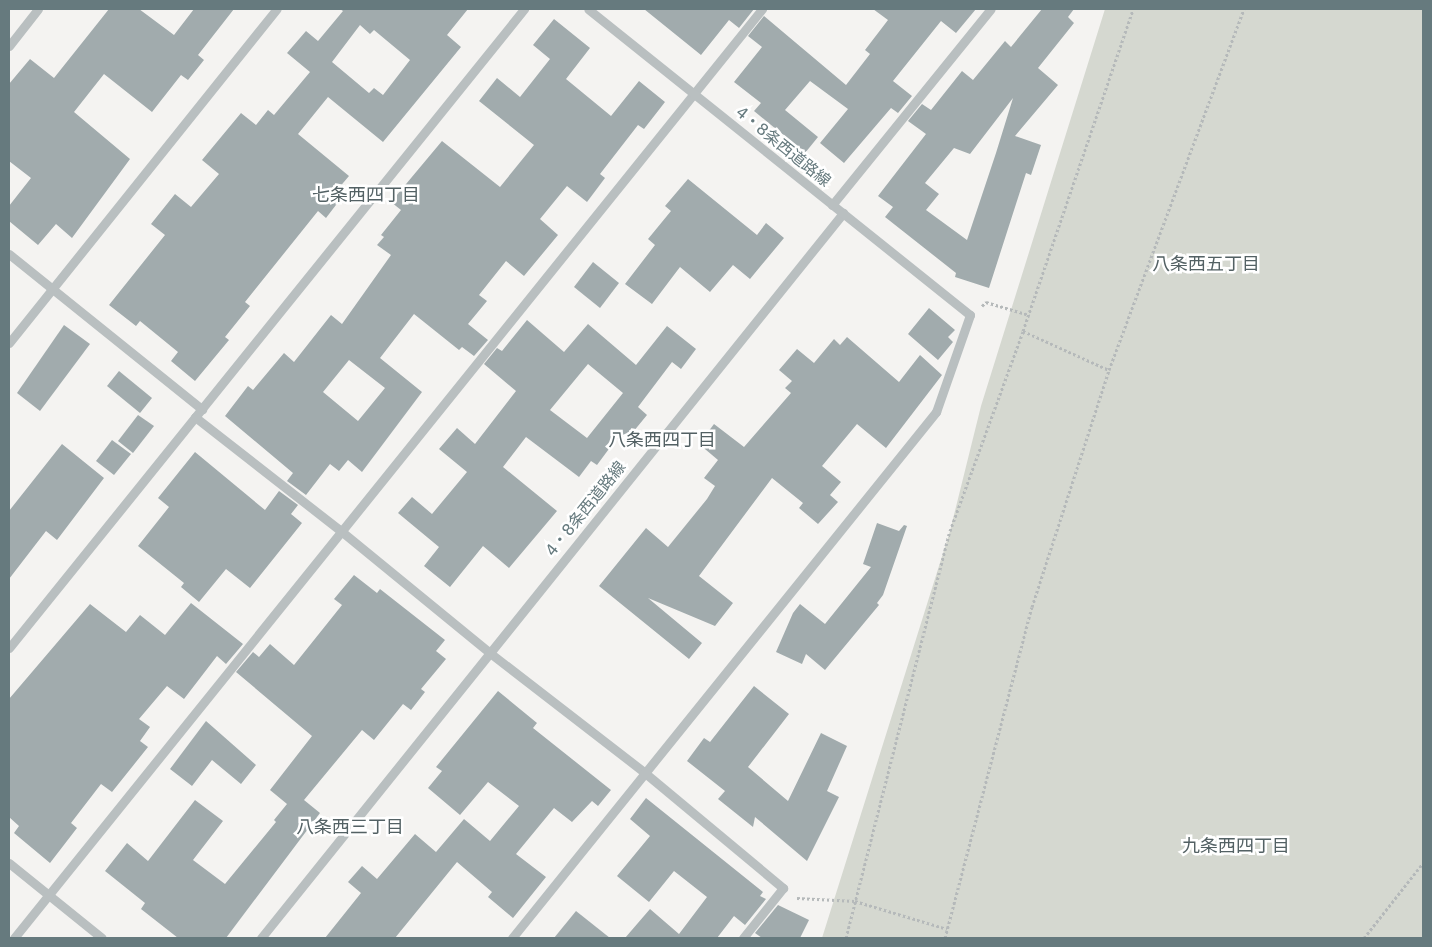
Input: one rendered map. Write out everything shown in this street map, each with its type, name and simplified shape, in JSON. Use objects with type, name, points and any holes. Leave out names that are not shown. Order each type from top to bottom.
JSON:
[{"type":"street","points":[[9,46],[38,9]]},
{"type":"street","points":[[9,343],[277,9]]},
{"type":"street","points":[[9,648],[524,9]]},
{"type":"street","name":"4・8条西道路線","points":[[261,938],[843,213],[588,9]]},
{"type":"street","points":[[14,938],[762,9]]},
{"type":"street","points":[[832,205],[991,9]]},
{"type":"street","points":[[512,938],[936,412],[970,315],[843,213]]},
{"type":"street","points":[[9,254],[202,408]]},
{"type":"street","points":[[195,417],[342,532],[490,653],[645,773],[783,888],[743,938]]},
{"type":"street","points":[[9,863],[102,938]]},
{"type":"path","points":[[846,938],[950,531],[1029,314],[1133,9]]},
{"type":"path","points":[[945,938],[1032,607],[1109,370],[1244,9]]},
{"type":"path","points":[[986,302],[1029,314]]},
{"type":"path","points":[[1023,331],[1109,370]]},
{"type":"path","points":[[1364,938],[1423,863]]},
{"type":"path","points":[[796,898],[855,901],[947,929]]},
{"type":"shaded area","points":[[1105,9],[1423,9],[1423,938],[822,938],[950,531],[981,406]]},
{"type":"building","points":[[109,9],[139,9],[174,35],[194,9],[234,9],[198,55],[204,60],[188,80],[181,75],[152,112],[104,74],[74,112],[130,159],[72,238],[56,224],[38,245],[9,221],[9,206],[31,178],[9,161],[9,84],[30,59],[54,78]]},
{"type":"building","points":[[340,9],[468,9],[447,35],[461,47],[383,142],[328,97],[298,134],[349,176],[332,196],[339,201],[326,218],[318,211],[245,302],[250,306],[225,337],[229,340],[195,381],[171,361],[178,352],[140,321],[136,326],[109,305],[165,235],[151,224],[175,194],[191,207],[219,174],[202,160],[241,113],[256,125],[268,110],[274,115],[310,72],[287,53],[306,31],[318,41],[343,11]],"holes":[[[360,25],[370,34],[374,30],[410,60],[383,95],[374,88],[369,93],[332,62]]]},
{"type":"building","points":[[644,9],[754,9],[739,28],[729,20],[701,55]]},
{"type":"building","points":[[873,9],[976,9],[956,33],[941,21],[893,81],[912,96],[898,113],[891,108],[844,163],[820,143],[848,109],[810,81],[785,110],[818,137],[805,153],[754,111],[761,103],[734,82],[762,47],[748,36],[764,16],[846,85],[870,54],[865,50],[888,20]]},
{"type":"building","points":[[1042,9],[1074,9],[1068,17],[1074,23],[1038,68],[1058,85],[1015,136],[1041,145],[1031,175],[1026,173],[989,288],[955,277],[956,273],[885,217],[893,207],[878,196],[926,134],[908,121],[922,104],[931,110],[962,71],[973,80],[1005,41],[1011,47]],"holes":[[[1013,98],[967,240],[926,210],[939,194],[925,183],[954,148],[970,154]]]},
{"type":"building","points":[[554,19],[590,48],[566,79],[611,116],[639,81],[665,102],[644,129],[638,125],[600,174],[605,178],[587,202],[567,186],[540,219],[558,235],[524,276],[506,261],[479,295],[487,301],[468,324],[488,340],[474,356],[462,347],[459,350],[414,314],[380,358],[422,392],[362,472],[348,460],[339,471],[330,464],[306,495],[287,481],[293,473],[225,416],[248,386],[253,390],[284,353],[294,362],[331,315],[342,324],[391,255],[377,245],[384,237],[381,235],[401,210],[391,202],[442,141],[500,187],[534,145],[479,101],[497,78],[520,97],[550,59],[533,45]],"holes":[[[349,360],[385,388],[358,421],[323,392]]]},
{"type":"building","points":[[688,179],[757,235],[766,223],[784,238],[750,279],[733,265],[710,292],[680,267],[652,304],[625,284],[655,245],[648,239],[671,211],[665,206]]},
{"type":"building","points":[[593,262],[619,283],[600,308],[574,287]]},
{"type":"building","points":[[929,308],[955,330],[948,337],[953,342],[938,360],[908,334]]},
{"type":"building","points":[[527,320],[564,352],[588,324],[636,365],[667,326],[696,349],[681,369],[672,362],[638,407],[647,415],[624,443],[617,438],[597,465],[591,461],[579,477],[526,437],[503,467],[557,511],[509,568],[483,546],[450,587],[424,566],[439,547],[398,513],[412,497],[432,514],[467,472],[439,449],[457,428],[475,444],[516,391],[484,364],[497,348],[502,351]],"holes":[[[588,364],[623,393],[587,438],[550,410]]]},
{"type":"building","points":[[64,325],[90,344],[40,411],[17,393]]},
{"type":"building","points":[[847,337],[899,382],[920,355],[942,375],[886,448],[857,424],[822,466],[841,482],[830,495],[838,502],[818,524],[799,508],[803,503],[772,478],[699,576],[733,603],[715,626],[648,598],[702,643],[689,659],[599,586],[646,528],[668,547],[707,499],[715,486],[704,478],[718,460],[699,444],[714,424],[744,447],[791,393],[785,388],[792,381],[779,370],[797,349],[814,363],[834,339],[840,345]]},
{"type":"building","points":[[119,371],[152,398],[140,413],[107,386]]},
{"type":"building","points":[[138,415],[154,426],[133,453],[118,441]]},
{"type":"building","points":[[112,440],[131,454],[114,475],[96,461]]},
{"type":"building","points":[[62,444],[104,478],[57,540],[46,531],[9,579],[9,511]]},
{"type":"building","points":[[195,452],[265,510],[279,491],[298,505],[291,514],[302,523],[250,588],[226,569],[199,602],[181,587],[184,583],[138,546],[169,507],[158,498]]},
{"type":"building","points":[[877,523],[899,531],[904,525],[907,526],[883,595],[877,603],[879,605],[825,670],[806,654],[802,664],[776,652],[793,613],[800,604],[825,624],[871,567],[863,564]]},
{"type":"building","points":[[354,575],[377,593],[380,589],[445,640],[436,651],[446,659],[421,689],[425,692],[411,710],[403,704],[374,740],[362,730],[304,800],[320,813],[226,938],[178,938],[141,909],[145,903],[105,871],[127,843],[148,861],[195,800],[223,821],[193,860],[225,884],[276,822],[274,820],[287,804],[270,790],[312,736],[236,672],[253,652],[259,657],[270,644],[294,665],[342,605],[334,599]]},
{"type":"building","points":[[191,603],[243,644],[226,664],[217,656],[184,699],[167,686],[139,719],[150,727],[140,741],[148,747],[112,792],[101,784],[71,823],[77,828],[50,863],[14,833],[19,826],[9,817],[9,699],[90,604],[126,632],[140,615],[165,635]]},
{"type":"building","points":[[754,686],[789,714],[748,767],[788,801],[821,733],[847,746],[827,791],[839,797],[807,861],[755,817],[753,827],[718,799],[725,791],[687,761],[704,738],[710,742]]},
{"type":"building","points":[[498,691],[537,723],[533,728],[611,790],[598,806],[592,801],[572,822],[554,808],[516,854],[546,877],[513,918],[488,897],[492,892],[457,862],[395,938],[325,938],[361,893],[348,882],[362,866],[377,879],[415,834],[436,852],[464,819],[490,841],[519,806],[488,782],[460,815],[428,788],[442,771],[436,767]]},
{"type":"building","points":[[206,721],[256,765],[241,784],[212,760],[192,786],[170,769]]},
{"type":"building","points":[[646,798],[763,892],[760,896],[766,899],[745,925],[734,916],[717,938],[625,938],[650,909],[679,934],[707,897],[674,871],[649,902],[617,876],[650,836],[630,819]]},
{"type":"building","points":[[778,905],[809,920],[800,938],[762,938],[755,933]]},
{"type":"building","points":[[576,911],[610,938],[554,938]]},
{"type":"district","name":"七条西四丁目","points":[[366,195]]},
{"type":"district","name":"八条西五丁目","points":[[1206,264]]},
{"type":"district","name":"八条西四丁目","points":[[662,440]]},
{"type":"district","name":"八条西三丁目","points":[[350,827]]},
{"type":"district","name":"九条西四丁目","points":[[1236,846]]}]
